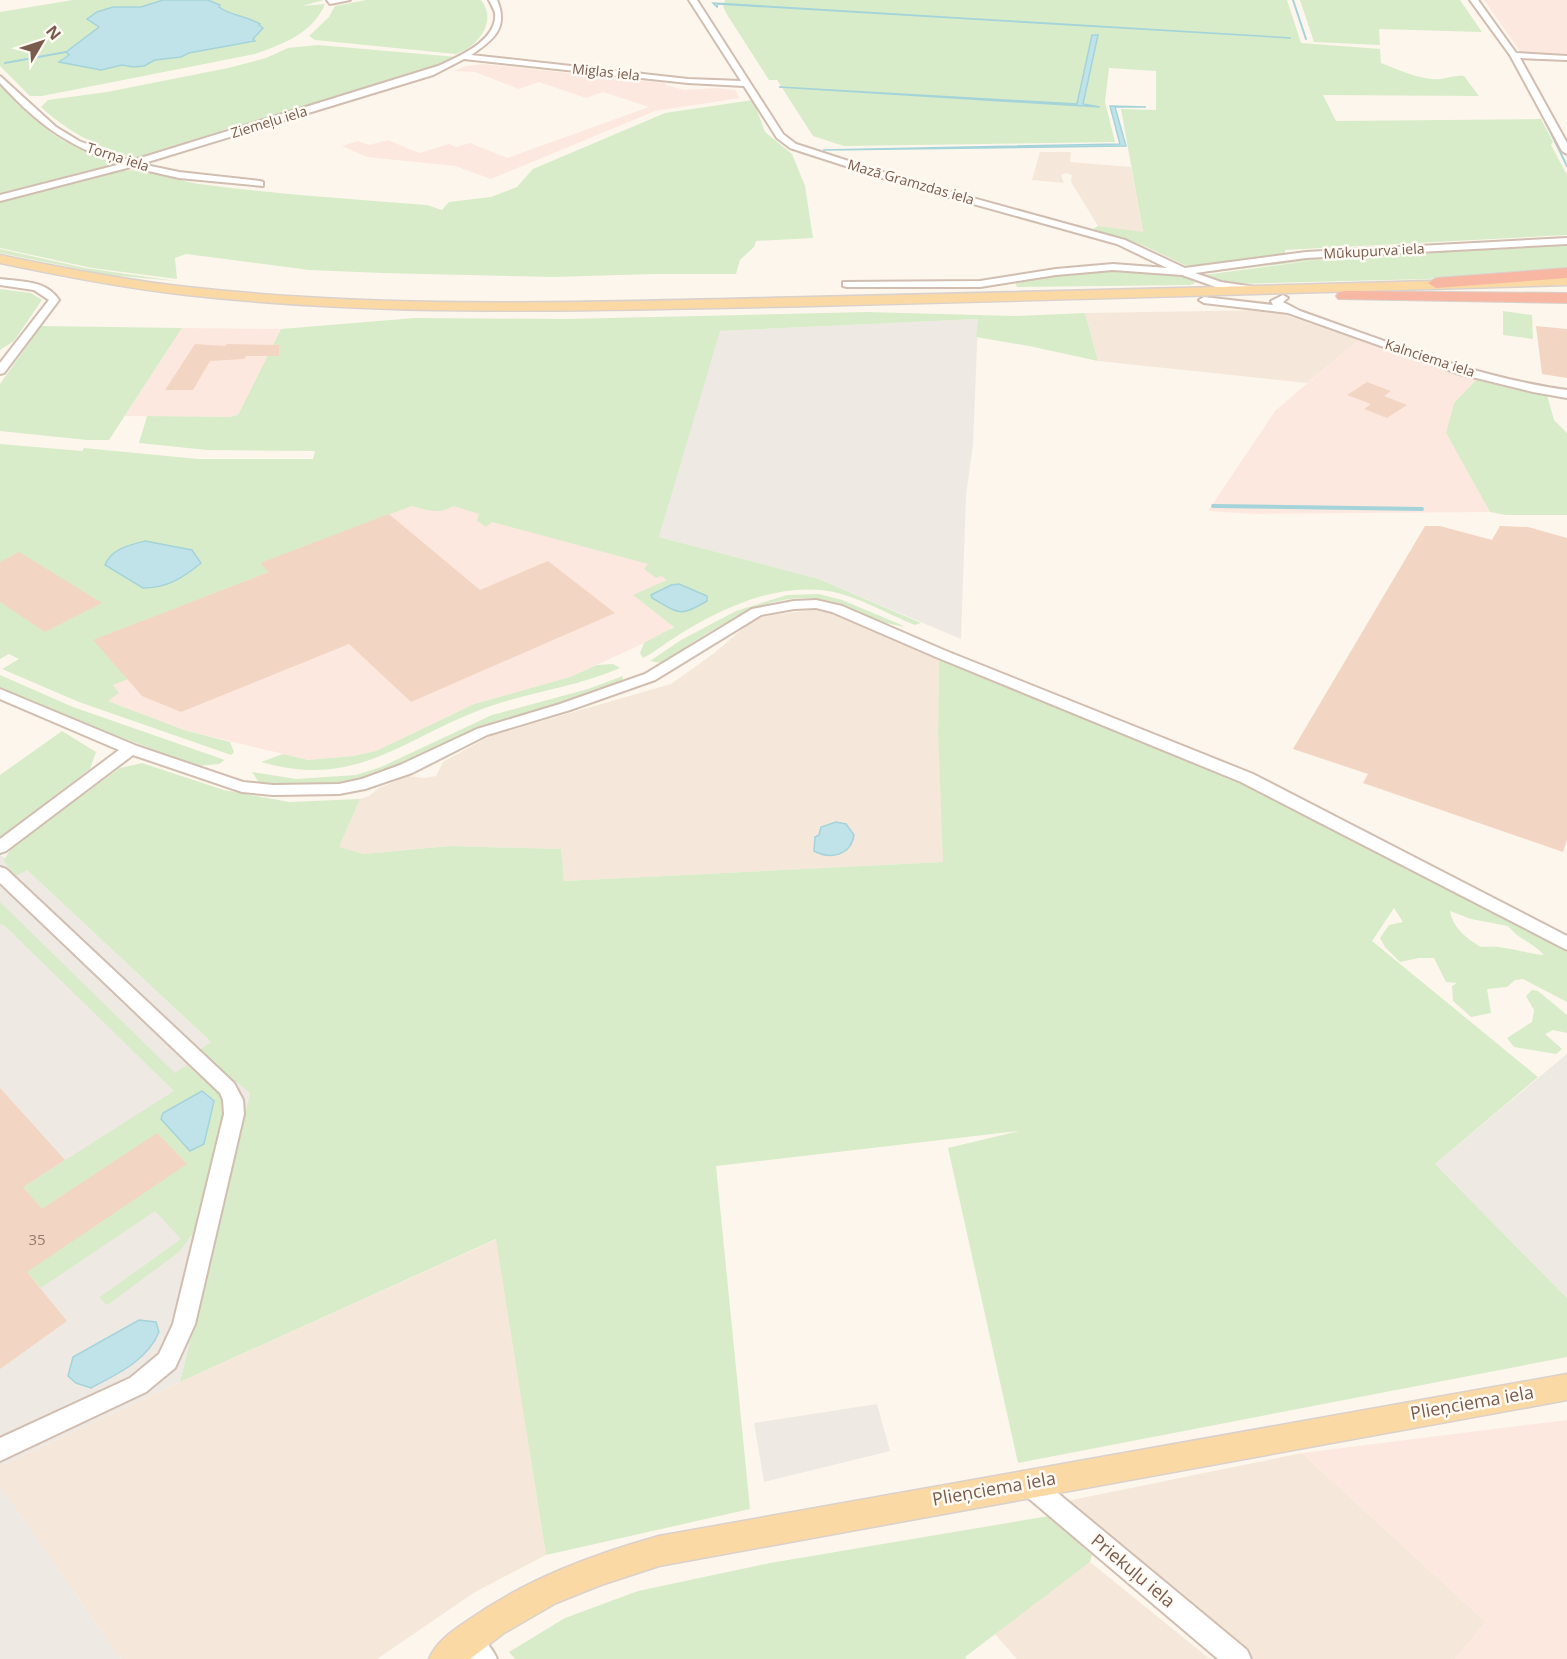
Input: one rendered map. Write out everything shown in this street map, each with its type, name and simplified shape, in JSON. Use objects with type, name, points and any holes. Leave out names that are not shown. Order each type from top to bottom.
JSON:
[{"type":"highway","points":[[1415,285],[1567,273]]},
{"type":"highway","points":[[1344,296],[1567,298]]},
{"type":"main road","points":[[0,259],[120,282],[194,292],[277,299],[408,304],[660,305],[1567,281]]},
{"type":"main road","points":[[0,270],[62,282],[186,299],[308,309],[405,312],[682,312],[1567,290]]},
{"type":"main road","name":"Plieņciema iela","points":[[465,1653],[510,1610],[612,1564],[659,1551],[1567,1387]]},
{"type":"street","points":[[330,2],[346,0]]},
{"type":"street","name":"Ziemeļu iela","points":[[0,198],[132,164],[407,81],[464,57],[479,47],[496,26],[499,15],[493,0]]},
{"type":"street","name":"Mazā Gramzdas iela","points":[[693,0],[780,136],[793,146],[901,181],[1121,242],[1197,278],[1220,285],[1251,289]]},
{"type":"street","points":[[1474,0],[1514,55],[1567,151]]},
{"type":"street","points":[[1514,55],[1567,58]]},
{"type":"street","name":"Miglas iela","points":[[464,57],[688,81],[747,84]]},
{"type":"street","name":"Torņa iela","points":[[0,78],[53,130],[88,149],[132,164],[200,178],[260,184]]},
{"type":"street","name":"Mūkupurva iela","points":[[1182,272],[1306,255],[1567,241]]},
{"type":"street","points":[[847,284],[980,284],[1056,272],[1113,267],[1182,272]]},
{"type":"street","points":[[1185,291],[1199,285],[1197,278]]},
{"type":"street","points":[[0,282],[43,289],[54,300],[0,371]]},
{"type":"street","name":"Kalnciema iela","points":[[1283,298],[1276,301],[1277,303],[1296,312],[1489,377],[1567,394]]},
{"type":"street","name":"Kalnciema iela","points":[[1204,300],[1266,306],[1296,312]]},
{"type":"street","points":[[0,694],[131,749],[242,787],[273,790],[321,790],[365,784],[406,769],[482,732],[565,707],[650,677],[669,668],[757,612],[786,606],[816,604],[837,609],[941,654],[1228,769],[1567,944]]},
{"type":"street","points":[[0,847],[131,749]]},
{"type":"street","points":[[0,873],[227,1088],[233,1100],[234,1114],[184,1324],[167,1361],[138,1385],[0,1450]]},
{"type":"street","name":"Priekuļu iela","points":[[1028,1483],[1238,1659]]},
{"type":"shaded area","points":[[1484,0],[1567,0],[1567,57],[1522,54]]},
{"type":"shaded area","points":[[483,64],[665,83],[684,90],[716,88],[735,90],[740,98],[655,111],[491,179],[455,166],[367,157],[342,146],[358,141],[369,145],[388,140],[419,153],[449,144],[456,147],[470,143],[507,158],[649,107],[603,92],[586,98],[539,82],[519,89],[475,72],[454,71],[466,66]]},
{"type":"shaded area","points":[[1040,152],[1071,152],[1070,162],[1131,167],[1143,233],[1098,226],[1071,182],[1072,175],[1066,173],[1061,175],[1064,183],[1032,180]]},
{"type":"shaded area","points":[[1270,310],[1359,340],[1307,383],[1098,361],[1085,313]]},
{"type":"shaded area","points":[[978,319],[973,445],[966,495],[961,639],[819,579],[659,537],[719,331]]},
{"type":"shaded area","points":[[182,328],[281,329],[238,415],[229,417],[125,416]]},
{"type":"shaded area","points":[[1358,340],[1476,380],[1454,403],[1446,433],[1490,512],[1255,514],[1208,511],[1275,411]]},
{"type":"shaded area","points":[[424,497],[726,584],[662,635],[570,677],[474,704],[376,751],[353,756],[308,760],[184,730],[107,701],[113,697],[49,668],[59,661],[54,658],[97,629]]},
{"type":"shaded area","points":[[813,610],[839,615],[939,660],[938,734],[944,862],[563,881],[561,849],[449,846],[365,854],[338,848],[360,799],[369,796],[379,788],[408,776],[424,778],[436,776],[443,762],[490,736],[671,684],[713,654],[753,620],[770,615]]},
{"type":"shaded area","points":[[0,855],[27,870],[228,1058],[250,1093],[180,1382],[0,1466]]},
{"type":"shaded area","points":[[1567,1054],[1567,1298],[1435,1164]]},
{"type":"shaded area","points":[[497,1239],[546,1555],[475,1592],[377,1659],[121,1659],[0,1486],[0,1466]]},
{"type":"shaded area","points":[[877,1404],[890,1451],[764,1482],[754,1423]]},
{"type":"shaded area","points":[[1567,1420],[1567,1659],[1455,1659],[1486,1622],[1302,1453]]},
{"type":"shaded area","points":[[1302,1453],[1486,1622],[1455,1659],[1245,1659],[1062,1502]]},
{"type":"shaded area","points":[[0,1486],[121,1659],[0,1659]]},
{"type":"shaded area","points":[[1090,1562],[1210,1659],[1017,1659],[994,1633]]},
{"type":"green space","points":[[73,0],[324,0],[302,6],[325,4],[320,14],[305,30],[276,46],[255,54],[42,96],[30,96],[0,66],[0,12]]},
{"type":"green space","points":[[366,0],[481,0],[486,8],[486,24],[472,46],[456,54],[315,40],[309,36],[329,17],[335,6]]},
{"type":"green space","points":[[725,0],[1287,0],[1301,43],[1380,49],[1381,63],[1426,78],[1464,76],[1479,96],[1323,95],[1336,121],[1541,119],[1553,142],[1551,145],[1567,175],[1567,235],[1285,250],[1285,254],[1191,268],[1144,246],[1093,229],[1098,226],[1143,232],[1121,109],[1156,110],[1156,71],[1109,68],[1105,102],[1115,142],[844,146],[813,136],[777,80],[769,80],[726,13],[723,6]]},
{"type":"green space","points":[[1300,0],[1460,0],[1482,32],[1379,29],[1380,45],[1314,42]]},
{"type":"green space","points":[[318,45],[457,57],[442,65],[239,129],[232,127],[221,131],[223,134],[138,159],[125,158],[127,156],[81,136],[41,107],[48,100],[107,92],[228,68],[266,58],[288,48]]},
{"type":"green space","points":[[0,83],[52,133],[72,145],[107,158],[114,165],[0,195]]},
{"type":"green space","points":[[753,100],[765,132],[792,154],[805,186],[813,238],[756,241],[754,247],[740,260],[736,274],[553,277],[382,273],[309,270],[186,254],[175,258],[177,279],[92,268],[0,248],[0,202],[122,171],[151,172],[199,184],[227,188],[427,205],[442,210],[449,202],[491,197],[517,187],[533,169],[665,113]]},
{"type":"green space","points":[[1567,243],[1338,257],[1567,246],[1567,270],[1428,279],[1236,284],[1218,282],[1204,275],[1333,258],[1205,273],[1320,256]]},
{"type":"green space","points":[[0,249],[85,268],[176,281],[109,275],[0,253]]},
{"type":"green space","points":[[1103,269],[1166,272],[1189,278],[1195,283],[1190,285],[1017,287],[1014,280]]},
{"type":"green space","points":[[0,289],[31,293],[42,300],[14,341],[0,350]]},
{"type":"green space","points":[[1503,311],[1532,315],[1533,339],[1503,335]]},
{"type":"green space","points":[[866,312],[1014,316],[1085,313],[1098,361],[976,337],[978,319],[720,331],[659,537],[819,579],[921,623],[915,625],[857,599],[832,592],[801,590],[782,592],[744,602],[708,618],[643,658],[640,653],[644,643],[674,627],[633,595],[667,580],[661,576],[656,578],[644,569],[648,564],[492,522],[486,527],[477,521],[479,514],[453,506],[438,511],[412,506],[261,563],[269,572],[94,640],[128,679],[113,685],[119,693],[108,701],[184,730],[230,742],[234,752],[231,755],[79,702],[2,669],[19,659],[9,654],[0,659],[0,444],[82,451],[84,448],[198,459],[313,459],[315,451],[207,450],[139,443],[147,416],[229,417],[238,415],[281,329],[415,318],[566,319]]},
{"type":"green space","points":[[41,326],[182,328],[109,440],[87,440],[0,431],[0,384]]},
{"type":"green space","points":[[1476,380],[1547,395],[1554,420],[1567,433],[1567,515],[1506,515],[1490,512],[1446,433],[1454,403]]},
{"type":"green space","points":[[819,594],[842,600],[904,626],[877,620],[834,602],[810,598],[787,599],[765,605],[721,625],[661,663],[650,661],[681,640],[736,611],[787,595]]},
{"type":"green space","points":[[939,660],[1208,768],[1252,788],[1562,945],[1567,950],[1567,1002],[1523,979],[1515,980],[1507,987],[1487,989],[1491,1013],[1471,1017],[1453,1001],[1452,986],[1457,983],[1446,982],[1434,958],[1400,962],[1385,947],[1380,938],[1389,925],[1403,922],[1394,908],[1372,941],[1538,1077],[1435,1164],[1567,1298],[1567,1357],[1018,1463],[948,1148],[1019,1131],[716,1166],[750,1509],[546,1555],[496,1239],[180,1382],[250,1093],[198,1051],[211,1042],[27,870],[14,877],[4,860],[11,848],[120,768],[142,763],[224,790],[289,802],[360,799],[339,847],[364,854],[449,846],[561,849],[564,881],[943,862],[938,734]],"holes":[[[1450,911],[1471,919],[1508,926],[1544,955],[1489,946],[1481,947],[1461,932],[1454,923]]]},
{"type":"green space","points":[[613,664],[620,668],[587,680],[485,708],[378,757],[352,765],[325,770],[295,769],[261,762],[283,754],[308,760],[353,756],[376,751],[474,704],[570,677],[597,665]]},
{"type":"green space","points":[[0,675],[73,707],[225,760],[219,764],[198,766],[85,724],[3,689],[0,687]]},
{"type":"green space","points":[[623,676],[622,682],[606,689],[491,724],[386,773],[370,778],[343,784],[315,786],[260,784],[252,772],[296,779],[356,775],[381,767],[492,715],[588,689]]},
{"type":"green space","points":[[62,731],[96,752],[90,769],[0,837],[0,775]]},
{"type":"green space","points":[[0,902],[175,1073],[187,1065],[223,1097],[222,1118],[194,1232],[179,1252],[109,1304],[105,1304],[100,1297],[181,1239],[155,1211],[41,1288],[27,1272],[42,1209],[23,1187],[174,1091],[5,926],[0,924]]},
{"type":"green space","points":[[1532,990],[1538,991],[1567,1015],[1567,1033],[1553,1030],[1545,1034],[1562,1049],[1556,1054],[1514,1047],[1507,1038],[1532,1022],[1534,1010],[1526,996]]},
{"type":"green space","points":[[1049,1516],[1092,1555],[1090,1562],[965,1657],[967,1659],[515,1659],[509,1652],[565,1618],[638,1591],[770,1563]]},
{"type":"water","points":[[163,0],[208,0],[229,12],[255,21],[263,28],[253,39],[255,41],[189,53],[181,57],[155,60],[144,66],[122,65],[101,70],[59,62],[69,55],[66,52],[99,27],[87,19],[97,12],[113,7],[141,7]]},
{"type":"water","points":[[713,3],[1291,38],[718,4],[717,7]]},
{"type":"water","points":[[1092,35],[1098,35],[1083,104],[1100,107],[779,87],[1077,104]]},
{"type":"water","points":[[1110,106],[1146,107],[1115,107],[1126,146],[823,150],[1120,144]]},
{"type":"water","points":[[145,541],[192,550],[201,563],[174,581],[152,588],[143,588],[105,565],[116,551]]},
{"type":"water","points":[[679,584],[707,596],[707,601],[690,610],[679,612],[652,598],[651,595],[671,585]]},
{"type":"water","points":[[836,822],[846,824],[854,835],[849,847],[833,855],[814,851],[815,837],[819,835],[821,827]]},
{"type":"water","points":[[202,1091],[214,1101],[204,1144],[190,1151],[161,1119],[163,1113]]},
{"type":"water","points":[[139,1320],[156,1322],[159,1332],[154,1342],[139,1359],[121,1372],[91,1388],[76,1383],[68,1376],[73,1357]]},
{"type":"building","points":[[1536,326],[1567,329],[1567,378],[1542,374]]},
{"type":"building","points":[[195,344],[279,345],[279,356],[246,356],[244,359],[210,361],[193,390],[165,390]]},
{"type":"building","points":[[1367,382],[1391,391],[1384,396],[1407,405],[1387,418],[1364,409],[1371,404],[1347,395]]},
{"type":"building","points":[[389,514],[480,590],[548,561],[615,613],[411,702],[349,644],[181,712],[142,696],[93,640],[269,572],[260,563]]},
{"type":"building","points":[[1425,526],[1440,526],[1492,540],[1500,526],[1528,527],[1567,538],[1567,840],[1563,852],[1363,783],[1368,774],[1293,749]]},
{"type":"building","points":[[19,552],[102,603],[45,632],[0,602],[0,562]]},
{"type":"building","points":[[0,1088],[65,1160],[23,1187],[42,1209],[157,1133],[187,1164],[27,1272],[67,1321],[0,1369]]},
{"type":"waterway","points":[[1293,0],[1306,39]]},
{"type":"waterway","points":[[5,63],[66,52]]},
{"type":"waterway","points":[[1545,121],[1567,166]]},
{"type":"waterway","points":[[1213,506],[1422,509]]}]
